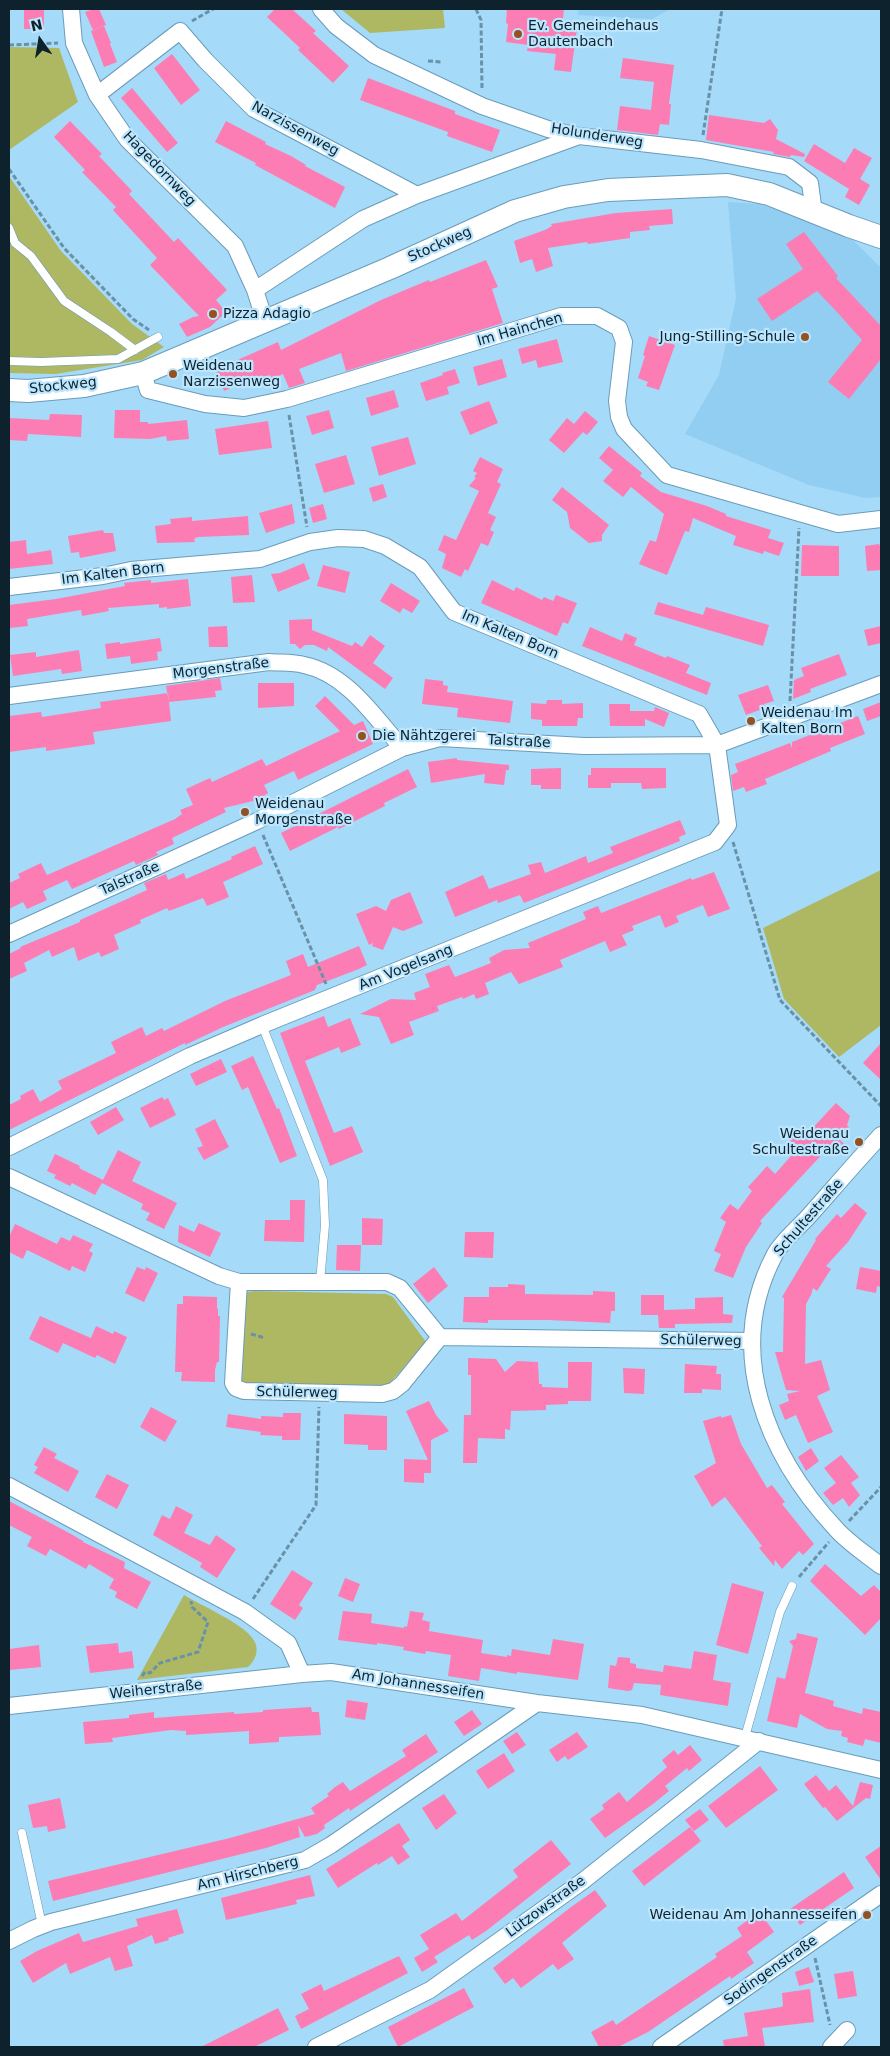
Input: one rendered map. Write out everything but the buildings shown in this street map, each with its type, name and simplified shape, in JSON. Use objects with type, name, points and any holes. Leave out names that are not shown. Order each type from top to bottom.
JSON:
[{"type":"street","name":"Hagedornweg","points":[[71,9],[74,43],[97,95],[127,139],[235,246],[255,290],[265,321]]},
{"type":"street","name":"Holunderweg","points":[[321,9],[336,26],[374,55],[482,106],[548,129],[579,136],[701,150],[789,167],[810,183],[814,213]]},
{"type":"street","points":[[97,95],[180,31]]},
{"type":"street","name":"Narzissenweg","points":[[180,31],[205,60],[254,108],[417,195]]},
{"type":"street","points":[[255,290],[363,220],[417,195],[579,136]]},
{"type":"street","name":"Stockweg","points":[[9,390],[28,391],[84,386],[143,373],[390,268],[515,211],[564,197],[608,190],[727,185],[769,194],[814,213],[881,237]]},
{"type":"street","name":"Im Hainchen","points":[[143,373],[148,390],[205,404],[244,408],[287,399],[561,316],[597,316],[619,328],[624,342],[617,401],[619,418],[624,429],[666,475],[838,524],[881,519]]},
{"type":"street","name":"Im Kalten Born","points":[[9,587],[103,576],[132,570],[260,559],[310,542],[338,538],[364,538],[385,546],[420,567],[454,612],[699,714],[717,744]]},
{"type":"street","name":"Morgenstraße","points":[[9,696],[269,662],[304,665],[327,673],[349,688],[402,748]]},
{"type":"street","name":"Talstraße","points":[[9,934],[257,821],[402,748],[440,738],[584,746],[717,744],[881,684]]},
{"type":"street","points":[[717,744],[728,825]]},
{"type":"street","name":"Am Vogelsang","points":[[9,1147],[190,1056],[262,1025],[715,842],[728,825]]},
{"type":"street","name":"Schultestraße","points":[[881,1135],[776,1252],[761,1288],[752,1342],[753,1370],[759,1399],[771,1435],[810,1498],[838,1532],[881,1566]]},
{"type":"street","points":[[9,1177],[219,1276],[239,1282],[388,1282],[400,1288],[440,1337]]},
{"type":"street","name":"Schülerweg","points":[[239,1282],[233,1383],[236,1388],[244,1391],[319,1394],[382,1394],[393,1392],[402,1384],[440,1337],[752,1342]]},
{"type":"street","points":[[9,1486],[245,1612],[288,1643],[302,1674]]},
{"type":"street","name":"Am Johannesseifen","points":[[302,1674],[332,1672],[537,1703],[642,1715],[881,1770]]},
{"type":"street","name":"Weiherstraße","points":[[9,1706],[302,1674]]},
{"type":"street","name":"Am Hirschberg","points":[[9,1941],[42,1926],[305,1860],[331,1845],[537,1703]]},
{"type":"street","name":"Lützowstraße","points":[[316,2047],[430,1990],[583,1880],[752,1739]]},
{"type":"street","name":"Sodingenstraße","points":[[661,2047],[881,1894]]},
{"type":"street","points":[[833,2046],[847,2030]]},
{"type":"lane","points":[[9,228],[12,244],[31,256],[64,301],[135,350]]},
{"type":"lane","points":[[9,361],[42,362],[118,359],[158,337]]},
{"type":"lane","points":[[262,1025],[323,1180],[325,1225],[320,1282]]},
{"type":"lane","points":[[752,1739],[780,1612],[792,1586]]},
{"type":"lane","points":[[22,1833],[42,1926]]},
{"type":"path","points":[[180,31],[187,24],[213,9]]},
{"type":"path","points":[[476,9],[481,20],[482,90]]},
{"type":"path","points":[[701,150],[722,9]]},
{"type":"path","points":[[9,44],[74,43]]},
{"type":"path","points":[[9,169],[64,248],[133,319],[158,337]]},
{"type":"path","points":[[289,415],[310,542]]},
{"type":"path","points":[[791,696],[800,514]]},
{"type":"path","points":[[257,821],[332,998]]},
{"type":"path","points":[[728,825],[780,1000],[881,1106]]},
{"type":"path","points":[[245,1612],[316,1505],[319,1394]]},
{"type":"path","points":[[838,1532],[881,1487]]},
{"type":"path","points":[[792,1586],[825,1546]]},
{"type":"path","points":[[141,1692],[142,1674],[150,1672],[160,1664],[198,1652],[208,1622],[192,1607],[190,1602],[199,1588]]},
{"type":"path","points":[[812,1942],[833,2046]]},
{"type":"shaded area","points":[[579,9],[670,9],[652,19],[578,15]]},
{"type":"shaded area","name":"Jung-Stilling-Schule","points":[[728,202],[759,204],[847,234],[881,268],[881,497],[865,498],[809,485],[685,434],[719,375],[736,299]]},
{"type":"green space","points":[[341,9],[443,9],[445,28],[370,33]]},
{"type":"green space","points":[[9,47],[59,48],[78,102],[9,150]]},
{"type":"green space","points":[[9,176],[61,251],[132,324],[164,347],[142,360],[56,374],[9,373]]},
{"type":"green space","points":[[881,870],[881,1025],[839,1057],[784,999],[763,928]]},
{"type":"green space","points":[[247,1292],[386,1294],[393,1297],[426,1342],[390,1383],[380,1386],[247,1384],[242,1381],[245,1299]]},
{"type":"green space","points":[[184,1595],[231,1621],[248,1633],[253,1639],[257,1650],[253,1661],[248,1667],[137,1680]]},
{"type":"place","name":"Ev. Gemeindehaus Dautenbach","points":[[518,34]]},
{"type":"place","name":"Pizza Adagio","points":[[213,314]]},
{"type":"place","name":"Jung-Stilling-Schule","points":[[805,337]]},
{"type":"place","name":"Weidenau Narzissenweg","points":[[173,374]]},
{"type":"place","name":"Weidenau Im Kalten Born","points":[[751,721]]},
{"type":"place","name":"Die Nähtzgerei","points":[[362,736]]},
{"type":"place","name":"Weidenau Morgenstraße","points":[[245,812]]},
{"type":"place","name":"Weidenau Schultestraße","points":[[859,1142]]},
{"type":"place","name":"Weidenau Am Johannesseifen","points":[[867,1915]]}]
